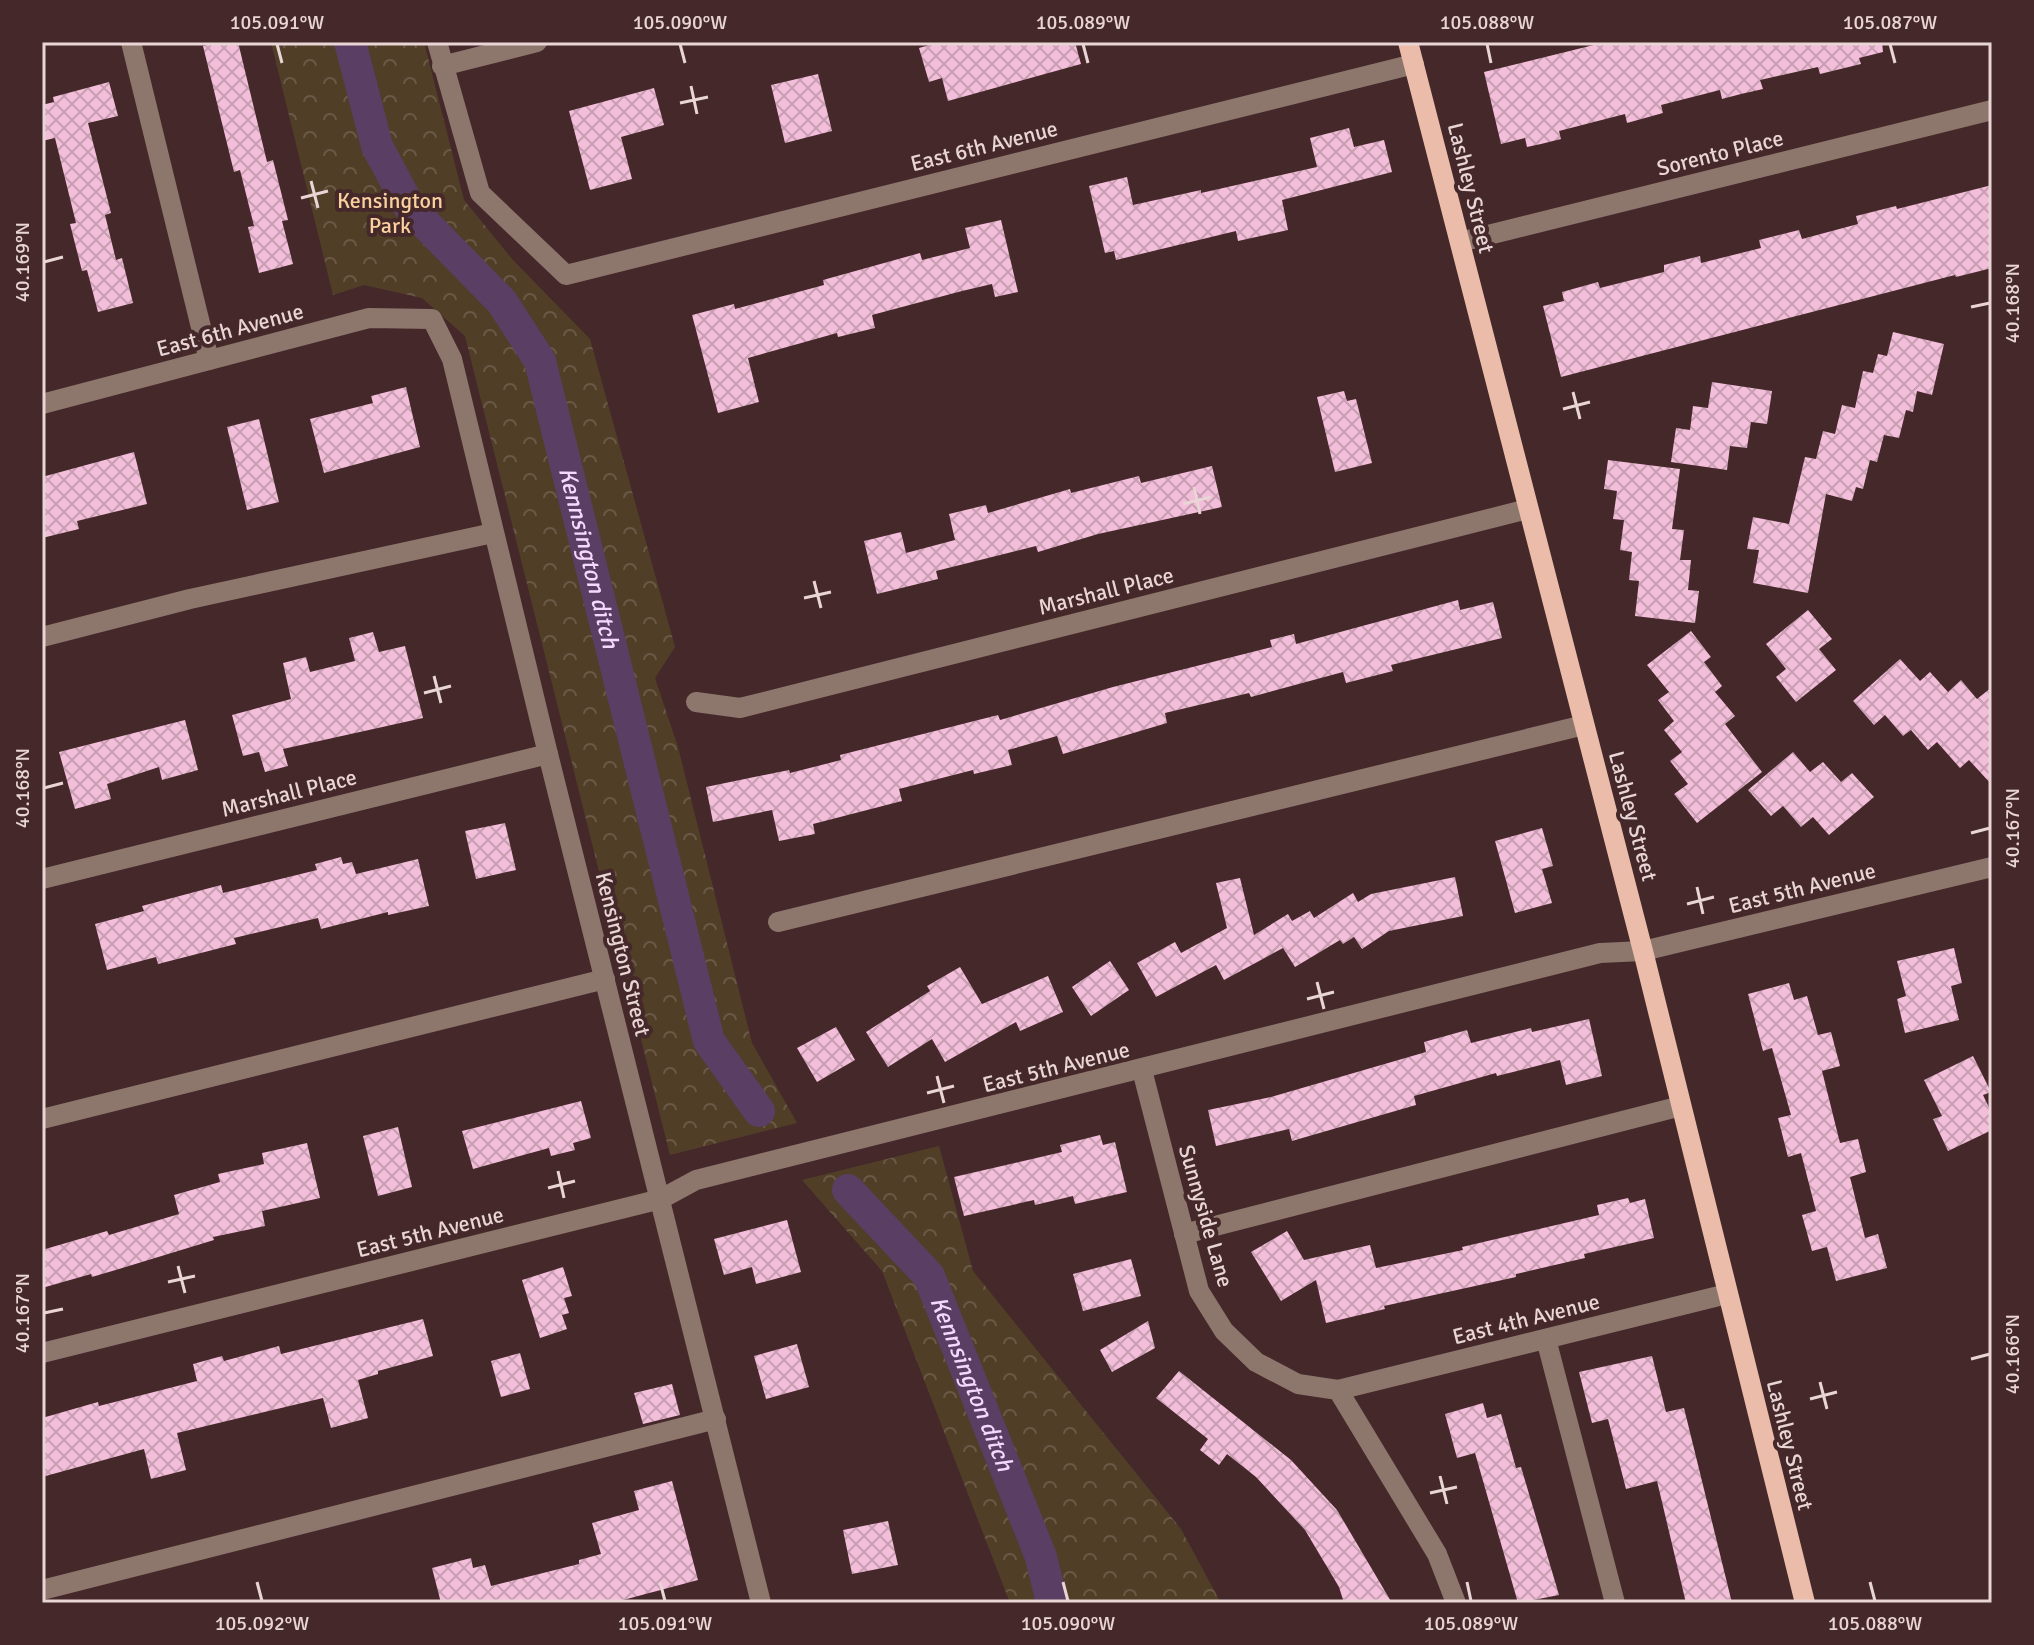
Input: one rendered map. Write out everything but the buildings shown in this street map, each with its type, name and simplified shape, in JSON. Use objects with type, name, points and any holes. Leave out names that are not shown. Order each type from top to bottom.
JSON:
[{"type":"main road","name":"Lashley Street","points":[[1408,42],[1643,951],[1805,1603]]},
{"type":"street","points":[[131,42],[209,360]]},
{"type":"street","points":[[437,42],[442,66],[537,42]]},
{"type":"street","name":"East 6th Avenue","points":[[442,66],[480,193],[566,275],[1414,64]]},
{"type":"street","name":"Sorento Place","points":[[1460,242],[1992,110]]},
{"type":"street","name":"East 6th Avenue","points":[[42,404],[369,318],[432,319]]},
{"type":"street","name":"Kensington Street","points":[[432,319],[452,359],[761,1603]]},
{"type":"street","name":"Marshall Place","points":[[696,702],[740,708],[1528,509]]},
{"type":"street","points":[[42,637],[190,599],[493,533]]},
{"type":"street","points":[[778,922],[1584,725]]},
{"type":"street","name":"Marshall Place","points":[[42,879],[548,754]]},
{"type":"street","name":"East 5th Avenue","points":[[42,1353],[661,1199],[696,1180],[1600,953],[1643,951],[1992,867]]},
{"type":"street","points":[[42,1119],[605,979]]},
{"type":"street","name":"Sunnyside Lane","points":[[1142,1070],[1199,1291],[1224,1331],[1256,1362],[1298,1384],[1338,1390]]},
{"type":"street","points":[[1184,1234],[1681,1106]]},
{"type":"street","name":"East 4th Avenue","points":[[1338,1390],[1727,1294]]},
{"type":"street","points":[[1546,1339],[1615,1603]]},
{"type":"street","points":[[1338,1390],[1437,1554],[1456,1603]]},
{"type":"street","points":[[42,1590],[716,1419]]},
{"type":"green space","name":"Kensington Park","points":[[271,42],[424,42],[464,200],[512,259],[590,339],[675,647],[655,678],[678,747],[752,1043],[797,1123],[670,1155],[465,336],[422,298],[364,285],[333,295]]},
{"type":"green space","points":[[939,1146],[973,1271],[1181,1529],[1221,1603],[1010,1603],[882,1271],[802,1180]]},
{"type":"waterway","name":"Kennsington ditch","points":[[350,42],[377,146],[410,208],[502,302],[540,361],[709,1041],[759,1111]]},
{"type":"waterway","name":"Kennsington ditch","points":[[848,1190],[929,1276],[1041,1557],[1052,1603]]}]
